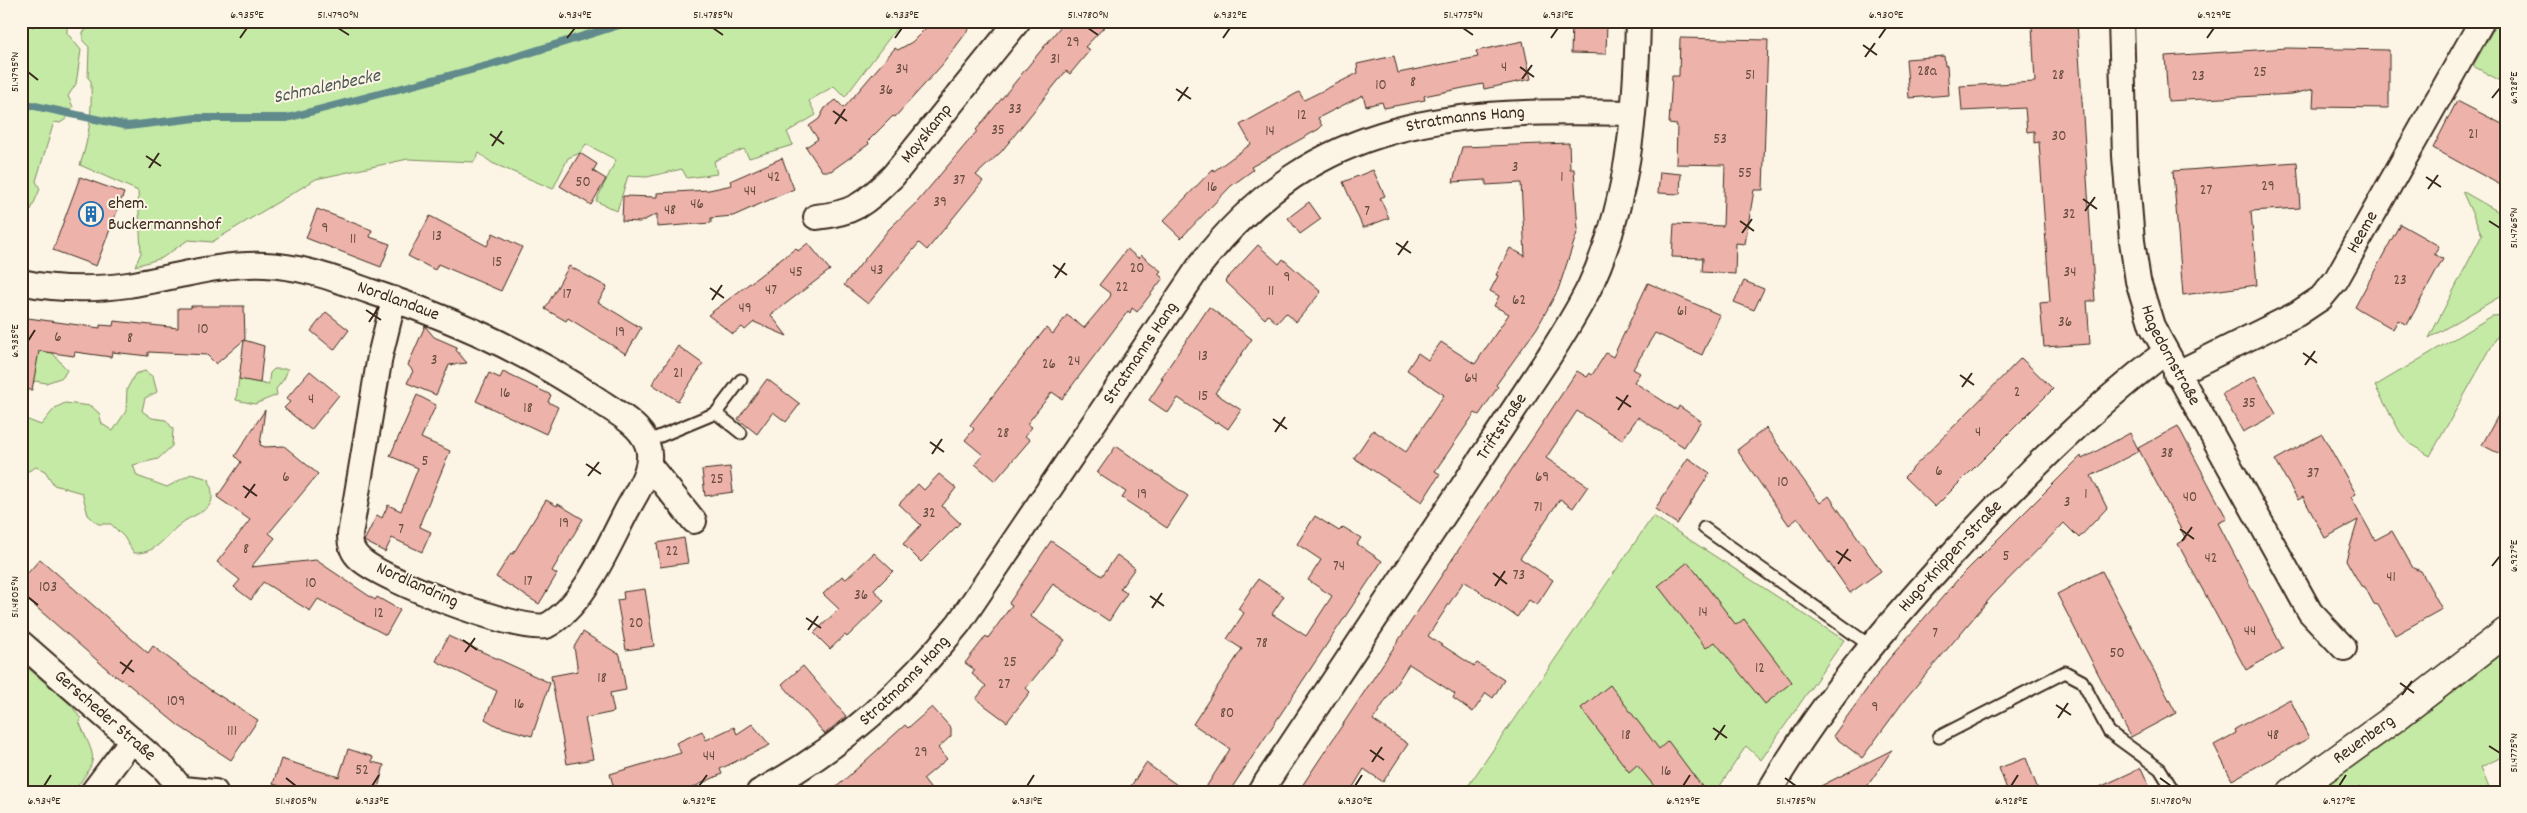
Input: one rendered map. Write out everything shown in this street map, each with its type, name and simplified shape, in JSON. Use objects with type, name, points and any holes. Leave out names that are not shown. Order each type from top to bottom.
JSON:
[{"type":"main road","name":"Reuenberg","points":[[2292,792],[2392,720],[2506,632]]},
{"type":"street","name":"Mayskamp","points":[[816,217],[842,214],[870,199],[893,176],[1018,21]]},
{"type":"street","name":"Triftstraße","points":[[1260,792],[1548,358],[1579,308],[1601,258],[1620,202],[1628,160],[1633,113],[1638,21]]},
{"type":"street","name":"Hagedornstraße","points":[[2121,21],[2125,156],[2132,241],[2138,282],[2152,326],[2164,353],[2310,612],[2344,648]]},
{"type":"street","name":"Heeme","points":[[2176,374],[2297,314],[2321,298],[2336,280],[2482,21]]},
{"type":"street","name":"Stratmanns Hang","points":[[759,792],[792,774],[853,732],[892,698],[925,665],[964,616],[1201,264],[1236,223],[1277,187],[1302,170],[1352,144],[1408,126],[1452,119],[1523,114],[1569,112],[1633,113]]},
{"type":"street","name":"Nordlandaue","points":[[21,282],[61,288],[88,289],[128,285],[214,268],[264,265],[314,273],[450,319],[545,366],[632,424],[646,442]]},
{"type":"street","name":"Nordlandring","points":[[394,299],[382,347],[350,535],[351,548],[363,562],[400,581],[458,605],[519,624],[546,626],[567,610],[589,578],[608,548],[649,465]]},
{"type":"street","name":"Hugo-Knippen-Straße","points":[[1769,792],[1827,705],[1872,646],[1926,582],[2004,498],[2074,430],[2164,353]]},
{"type":"street","points":[[646,442],[650,457],[649,465],[694,521]]},
{"type":"street","name":"Gerscheder Straße","points":[[21,643],[164,768],[183,791]]},
{"type":"street","points":[[93,792],[132,740]]},
{"type":"street","points":[[183,791],[215,792]]},
{"type":"lane","points":[[646,442],[716,413],[741,380]]},
{"type":"lane","points":[[716,413],[741,433]]},
{"type":"lane","points":[[1704,528],[1872,646]]},
{"type":"lane","points":[[1939,737],[2065,672],[2082,681],[2109,732],[2160,769],[2174,792]]},
{"type":"green space","points":[[21,21],[33,27],[37,21],[67,21],[67,33],[81,50],[76,84],[68,96],[73,107],[66,119],[60,123],[54,122],[36,181],[40,189],[31,210],[26,211],[21,228]]},
{"type":"green space","points":[[88,21],[902,21],[845,97],[834,86],[809,101],[816,115],[787,132],[793,145],[749,158],[744,149],[714,161],[717,174],[687,178],[682,169],[647,177],[628,176],[617,211],[596,201],[616,160],[586,144],[580,153],[568,158],[553,189],[492,163],[479,153],[474,162],[408,159],[316,179],[212,242],[188,240],[162,258],[135,266],[141,253],[138,191],[80,165],[86,144],[91,113],[91,81],[88,78],[89,47],[83,41],[83,32],[89,28]]},
{"type":"green space","points":[[2498,21],[2506,21],[2506,84],[2473,66]]},
{"type":"green space","points":[[2462,191],[2506,216],[2506,293],[2429,338],[2482,235]]},
{"type":"green space","points":[[2506,315],[2506,321],[2430,456],[2410,444],[2400,432],[2375,386],[2492,316]]},
{"type":"green space","points":[[33,349],[50,350],[67,370],[63,377],[46,383],[35,381],[21,400],[21,357]]},
{"type":"green space","points":[[274,369],[288,369],[284,379],[276,389],[277,395],[255,404],[236,400],[239,378],[260,381],[260,383],[268,385],[270,373]]},
{"type":"green space","points":[[145,371],[153,377],[157,392],[145,398],[142,411],[152,418],[166,420],[173,429],[172,446],[158,459],[133,465],[137,476],[167,487],[191,474],[209,479],[212,493],[211,503],[203,511],[182,523],[155,547],[134,553],[124,537],[111,524],[98,524],[88,515],[82,493],[54,485],[45,471],[36,467],[21,475],[21,400],[23,418],[41,425],[55,408],[65,403],[91,406],[99,413],[102,424],[113,431],[126,411],[127,389],[135,374]]},
{"type":"green space","points":[[1653,516],[1844,640],[1761,760],[1746,746],[1716,792],[1464,792]]},
{"type":"green space","points":[[2506,637],[2506,755],[2481,767],[2491,792],[2363,792],[2360,787],[2352,792],[2298,792]]},
{"type":"green space","points":[[21,662],[71,705],[81,719],[79,721],[92,751],[92,758],[88,771],[73,792],[21,792]]},
{"type":"building","points":[[933,21],[975,21],[942,65],[895,117],[893,116],[868,141],[869,144],[831,171],[822,171],[806,147],[818,139],[809,126],[819,119],[825,108],[836,100],[844,108],[895,48],[898,50],[912,42]]},
{"type":"building","points":[[1065,21],[1110,21],[1085,47],[1090,50],[1070,74],[1066,71],[1001,152],[976,175],[983,181],[927,250],[919,243],[868,304],[844,285],[889,229],[918,201],[977,131]]},
{"type":"building","points":[[1572,22],[1607,23],[1606,54],[1571,53]]},
{"type":"building","points":[[2077,23],[2095,301],[2087,301],[2090,344],[2044,347],[2040,303],[2050,302],[2039,142],[2034,143],[2034,131],[2027,132],[2025,108],[1962,111],[1960,86],[2035,82],[2032,25]]},
{"type":"building","points":[[1680,38],[1768,40],[1763,190],[1754,190],[1745,244],[1736,243],[1735,274],[1702,272],[1703,258],[1672,257],[1674,224],[1723,226],[1725,165],[1676,164],[1677,125],[1669,124],[1672,76],[1679,76]]},
{"type":"building","points":[[1523,41],[1531,79],[1484,89],[1483,84],[1424,96],[1425,100],[1384,108],[1382,102],[1366,106],[1363,95],[1318,118],[1322,126],[1319,129],[1251,167],[1253,170],[1231,186],[1181,238],[1163,221],[1213,169],[1214,171],[1251,144],[1240,125],[1299,92],[1304,100],[1358,73],[1357,64],[1394,56],[1398,73],[1478,57],[1476,51]]},
{"type":"building","points":[[2287,48],[2389,50],[2389,108],[2313,107],[2314,89],[2292,94],[2168,101],[2165,56]]},
{"type":"building","points":[[1944,56],[1945,66],[1947,65],[1949,95],[1909,98],[1906,59]]},
{"type":"building","points":[[2457,101],[2506,126],[2506,188],[2433,148]]},
{"type":"building","points":[[1569,143],[1570,169],[1574,169],[1578,230],[1558,290],[1537,328],[1496,385],[1498,387],[1479,415],[1475,413],[1435,471],[1440,474],[1422,502],[1354,458],[1373,430],[1406,452],[1444,395],[1407,370],[1418,353],[1428,360],[1441,342],[1475,364],[1509,314],[1494,306],[1499,296],[1490,291],[1498,276],[1496,275],[1510,248],[1525,256],[1521,183],[1486,185],[1486,180],[1453,182],[1462,147]]},
{"type":"building","points":[[580,153],[597,164],[593,171],[606,179],[591,205],[560,186]]},
{"type":"building","points":[[782,158],[794,189],[733,216],[711,218],[711,223],[657,227],[657,214],[640,222],[622,221],[623,196],[657,197],[657,193],[709,190],[732,185],[730,181]]},
{"type":"building","points":[[2297,162],[2300,208],[2251,211],[2257,285],[2183,295],[2173,171]]},
{"type":"building","points":[[1373,170],[1385,196],[1380,198],[1389,218],[1363,228],[1343,182]]},
{"type":"building","points":[[1660,172],[1681,174],[1680,194],[1658,193]]},
{"type":"building","name":"ehem. Buckermannshof","points":[[80,177],[124,193],[96,266],[53,250]]},
{"type":"building","points":[[1309,202],[1321,219],[1300,234],[1288,218]]},
{"type":"building","points":[[317,209],[372,230],[370,237],[390,244],[381,267],[306,238]]},
{"type":"building","points":[[430,216],[487,246],[493,233],[522,247],[501,291],[438,264],[435,270],[408,256]]},
{"type":"building","points":[[2400,224],[2439,246],[2434,254],[2443,259],[2407,325],[2398,320],[2393,329],[2355,307]]},
{"type":"building","points":[[808,243],[830,270],[771,315],[787,336],[754,322],[745,330],[742,327],[733,334],[708,315],[796,248],[798,251]]},
{"type":"building","points":[[1258,245],[1279,264],[1283,259],[1321,292],[1296,322],[1286,313],[1277,323],[1268,315],[1265,319],[1225,281]]},
{"type":"building","points":[[1127,249],[1138,258],[1141,255],[1161,271],[1158,274],[1163,278],[1137,312],[1132,308],[1130,313],[1128,311],[1062,399],[1052,392],[1027,424],[1032,427],[1025,436],[1030,440],[995,481],[975,464],[983,455],[965,440],[974,429],[970,425],[1046,328],[1053,334],[1067,315],[1084,328],[1110,297],[1111,294],[1099,285]]},
{"type":"building","points":[[569,266],[607,287],[598,302],[641,328],[626,354],[568,318],[566,321],[545,309]]},
{"type":"building","points":[[1744,281],[1764,289],[1754,310],[1734,302]]},
{"type":"building","points":[[1648,283],[1720,315],[1702,355],[1655,333],[1633,369],[1640,373],[1634,382],[1677,410],[1679,406],[1701,421],[1684,447],[1638,417],[1622,440],[1577,411],[1546,458],[1588,486],[1573,508],[1560,499],[1520,558],[1553,580],[1537,605],[1529,600],[1517,617],[1464,581],[1428,636],[1474,666],[1477,663],[1504,680],[1493,698],[1486,693],[1473,712],[1453,698],[1455,694],[1409,664],[1373,720],[1408,744],[1383,782],[1364,769],[1350,792],[1298,792],[1577,371],[1587,377],[1590,373],[1592,375],[1606,353],[1613,357]]},
{"type":"building","points":[[191,306],[244,306],[245,339],[216,364],[207,355],[148,352],[148,356],[112,352],[111,357],[75,352],[74,356],[39,351],[32,390],[21,389],[21,317],[100,328],[100,325],[113,326],[114,321],[178,328],[178,308],[191,308]]},
{"type":"building","points":[[1209,307],[1252,339],[1215,393],[1241,410],[1228,429],[1218,422],[1217,424],[1178,398],[1168,413],[1149,400],[1163,379],[1161,378]]},
{"type":"building","points":[[326,312],[349,330],[334,350],[311,331]]},
{"type":"building","points":[[425,326],[434,337],[457,347],[456,350],[467,363],[449,365],[436,395],[407,383],[413,371],[408,365]]},
{"type":"building","points":[[244,340],[264,346],[260,383],[239,379]]},
{"type":"building","points":[[678,346],[703,364],[678,401],[652,384]]},
{"type":"building","points":[[2021,358],[2053,389],[1935,507],[1904,477]]},
{"type":"building","points":[[310,371],[339,395],[311,430],[284,408],[290,402],[286,399]]},
{"type":"building","points":[[503,372],[551,395],[548,402],[558,407],[546,434],[476,401],[489,373],[500,378]]},
{"type":"building","points":[[2255,376],[2276,414],[2243,432],[2222,394]]},
{"type":"building","points":[[767,379],[800,404],[786,422],[773,412],[757,434],[738,419]]},
{"type":"building","points":[[417,395],[436,405],[421,438],[450,451],[421,521],[420,527],[431,532],[422,552],[392,538],[385,552],[364,541],[377,515],[382,518],[388,505],[401,511],[418,468],[390,456]]},
{"type":"building","points":[[2506,401],[2506,457],[2482,445]]},
{"type":"building","points":[[265,410],[260,445],[265,447],[284,446],[318,474],[269,533],[275,538],[251,567],[316,560],[375,600],[377,597],[400,610],[386,635],[318,599],[310,611],[263,582],[251,600],[234,587],[240,580],[217,562],[250,520],[217,497],[241,462],[235,456]]},
{"type":"building","points":[[2178,426],[2227,519],[2218,523],[2283,649],[2246,670],[2178,544],[2186,539],[2138,448]]},
{"type":"building","points":[[1766,428],[1820,503],[1829,496],[1881,571],[1850,593],[1798,518],[1789,525],[1737,450]]},
{"type":"building","points":[[2130,433],[2139,451],[2091,476],[2107,508],[2079,538],[2064,523],[1992,596],[1906,698],[1862,758],[1833,736],[1888,660],[1959,578],[2081,456],[2082,459]]},
{"type":"building","points":[[2322,434],[2356,494],[2351,497],[2375,540],[2392,531],[2413,568],[2421,571],[2442,609],[2395,635],[2378,605],[2374,604],[2365,587],[2361,586],[2346,560],[2358,520],[2325,538],[2303,497],[2298,500],[2275,460]]},
{"type":"building","points":[[1116,446],[1188,496],[1167,528],[1122,498],[1126,492],[1097,473]]},
{"type":"building","points":[[1688,458],[1710,473],[1677,524],[1655,509]]},
{"type":"building","points":[[730,467],[733,492],[705,496],[702,470]]},
{"type":"building","points":[[939,474],[956,488],[942,506],[960,523],[921,562],[903,544],[921,525],[899,504],[918,484],[924,490]]},
{"type":"building","points":[[546,500],[557,506],[558,504],[583,519],[552,571],[557,574],[539,604],[496,577],[511,553],[513,554]]},
{"type":"building","points":[[1315,516],[1339,531],[1343,527],[1361,538],[1357,544],[1382,561],[1229,792],[1203,792],[1230,749],[1193,724],[1242,649],[1227,639],[1244,613],[1238,609],[1258,579],[1284,596],[1272,614],[1306,636],[1332,596],[1308,580],[1321,560],[1297,544]]},
{"type":"building","points":[[684,538],[688,563],[660,567],[657,543]]},
{"type":"building","points":[[1051,541],[1102,576],[1117,555],[1135,568],[1120,589],[1127,593],[1109,621],[1053,584],[1030,616],[1065,640],[1026,688],[1030,692],[1007,722],[976,699],[986,686],[972,674],[975,670],[965,663],[986,636],[988,638],[1012,605],[1009,603]]},
{"type":"building","points":[[874,553],[893,571],[874,590],[884,601],[847,637],[845,635],[830,649],[814,633],[839,609],[823,594],[842,576],[846,579]]},
{"type":"building","points":[[40,559],[148,653],[153,646],[209,689],[258,720],[231,760],[179,726],[128,684],[114,675],[21,594],[21,581]]},
{"type":"building","points":[[1688,562],[1736,625],[1744,619],[1792,682],[1765,704],[1715,642],[1706,648],[1658,586]]},
{"type":"building","points":[[2102,571],[2176,713],[2131,737],[2057,594]]},
{"type":"building","points":[[645,589],[654,646],[626,650],[617,600],[624,599],[623,592]]},
{"type":"building","points":[[583,632],[620,655],[626,690],[610,693],[614,712],[585,718],[593,759],[567,764],[551,676],[578,671],[574,647]]},
{"type":"building","points":[[448,636],[550,683],[532,736],[497,726],[485,719],[497,691],[436,661]]},
{"type":"building","points":[[803,666],[846,716],[825,734],[782,684]]},
{"type":"building","points":[[1610,685],[1659,749],[1668,741],[1706,792],[1659,792],[1637,765],[1629,772],[1581,708]]},
{"type":"building","points":[[2290,699],[2309,738],[2232,780],[2214,745],[2236,733],[2235,729]]},
{"type":"building","points":[[932,707],[951,728],[951,736],[938,748],[947,759],[923,779],[933,792],[831,792],[905,725],[908,728]]},
{"type":"building","points":[[752,724],[770,745],[720,769],[722,774],[683,792],[615,792],[610,774],[681,753],[676,743],[702,731],[706,740],[734,727],[737,734]]},
{"type":"building","points":[[348,749],[373,757],[372,762],[384,765],[377,792],[299,792],[273,784],[281,759],[339,777]]},
{"type":"building","points":[[1892,750],[1866,788],[1859,792],[1809,792]]},
{"type":"building","points":[[2026,758],[2039,792],[2008,792],[1999,768]]},
{"type":"building","points":[[1146,763],[1187,792],[1127,792]]},
{"type":"building","points":[[2141,768],[2152,792],[2089,792]]},
{"type":"waterway","name":"Schmalenbecke","points":[[21,103],[128,126],[196,118],[287,118],[490,65],[632,21]]},
{"type":"place","name":"ehem. Buckermannshof","points":[[91,214]]}]
